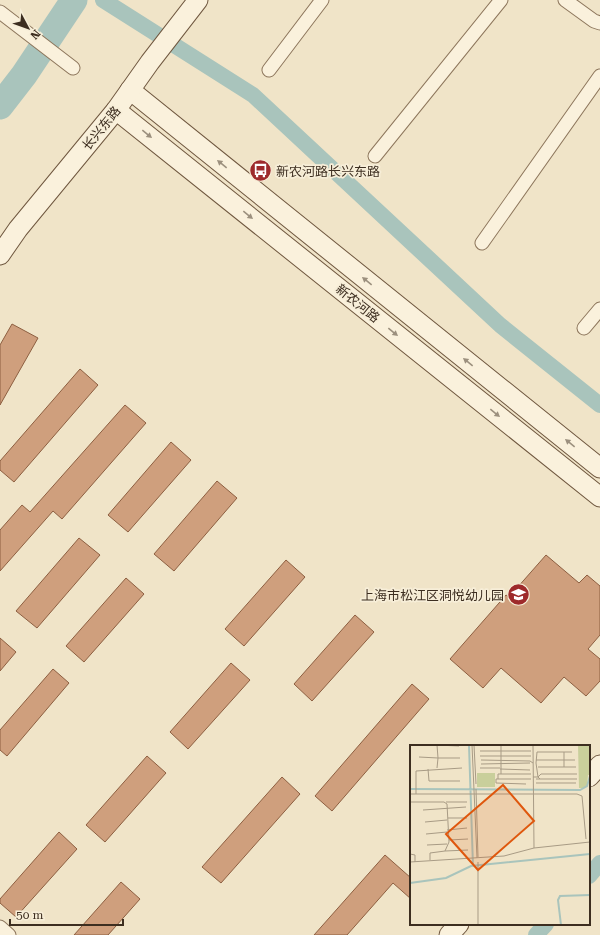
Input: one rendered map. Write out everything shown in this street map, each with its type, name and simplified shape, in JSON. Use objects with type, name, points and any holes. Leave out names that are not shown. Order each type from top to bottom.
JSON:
[{"type":"street","name":"长兴东路","points":[[0,255],[18,229],[116,110],[150,62],[198,0]]},
{"type":"street","points":[[269,70],[322,0]]},
{"type":"street","points":[[375,156],[501,0]]},
{"type":"street","points":[[565,0],[594,21],[600,23]]},
{"type":"street","points":[[0,12],[73,68]]},
{"type":"street","points":[[482,243],[600,76]]},
{"type":"street","name":"新农河路","points":[[130,90],[600,468]]},
{"type":"street","name":"新农河路","points":[[116,110],[600,497]]},
{"type":"street","points":[[584,328],[600,309]]},
{"type":"street","points":[[590,776],[600,765]]},
{"type":"street","points":[[449,935],[458,925]]},
{"type":"street","points":[[0,927],[9,935]]},
{"type":"building","points":[[12,324],[38,338],[0,405],[0,345]]},
{"type":"building","points":[[80,369],[98,385],[14,482],[0,470],[0,461]]},
{"type":"building","points":[[125,405],[146,423],[62,519],[53,511],[0,571],[0,530],[22,505],[30,512]]},
{"type":"building","points":[[171,442],[191,460],[128,532],[108,515]]},
{"type":"building","points":[[217,481],[237,498],[174,571],[154,554]]},
{"type":"building","points":[[79,538],[100,555],[37,628],[16,611]]},
{"type":"building","points":[[546,555],[579,583],[587,575],[600,586],[600,635],[588,649],[600,659],[600,681],[586,696],[564,677],[541,703],[501,668],[483,688],[450,659],[506,595],[509,597]]},
{"type":"building","points":[[286,560],[305,577],[244,646],[225,629]]},
{"type":"building","points":[[126,578],[144,594],[84,662],[66,646]]},
{"type":"building","points":[[355,615],[374,632],[312,701],[294,684]]},
{"type":"building","points":[[0,638],[16,652],[0,671]]},
{"type":"building","points":[[231,663],[250,680],[188,749],[170,732]]},
{"type":"building","points":[[53,669],[69,683],[7,756],[0,750],[0,730]]},
{"type":"building","points":[[412,684],[429,699],[332,811],[315,796]]},
{"type":"building","points":[[147,756],[166,773],[105,842],[86,825]]},
{"type":"building","points":[[282,777],[300,794],[221,883],[202,867]]},
{"type":"building","points":[[59,832],[77,849],[16,917],[0,903],[0,899]]},
{"type":"building","points":[[385,855],[410,877],[410,898],[393,883],[347,935],[314,935]]},
{"type":"building","points":[[121,882],[140,899],[108,935],[74,935]]},
{"type":"waterway","points":[[0,106],[24,75],[74,0]]},
{"type":"waterway","points":[[103,0],[253,95],[500,325],[600,405]]},
{"type":"waterway","points":[[590,875],[600,863]]},
{"type":"waterway","points":[[536,935],[545,925]]},
{"type":"place","name":"新农河路长兴东路","points":[[261,171]]},
{"type":"place","name":"上海市松江区洞悦幼儿园","points":[[519,595]]}]
